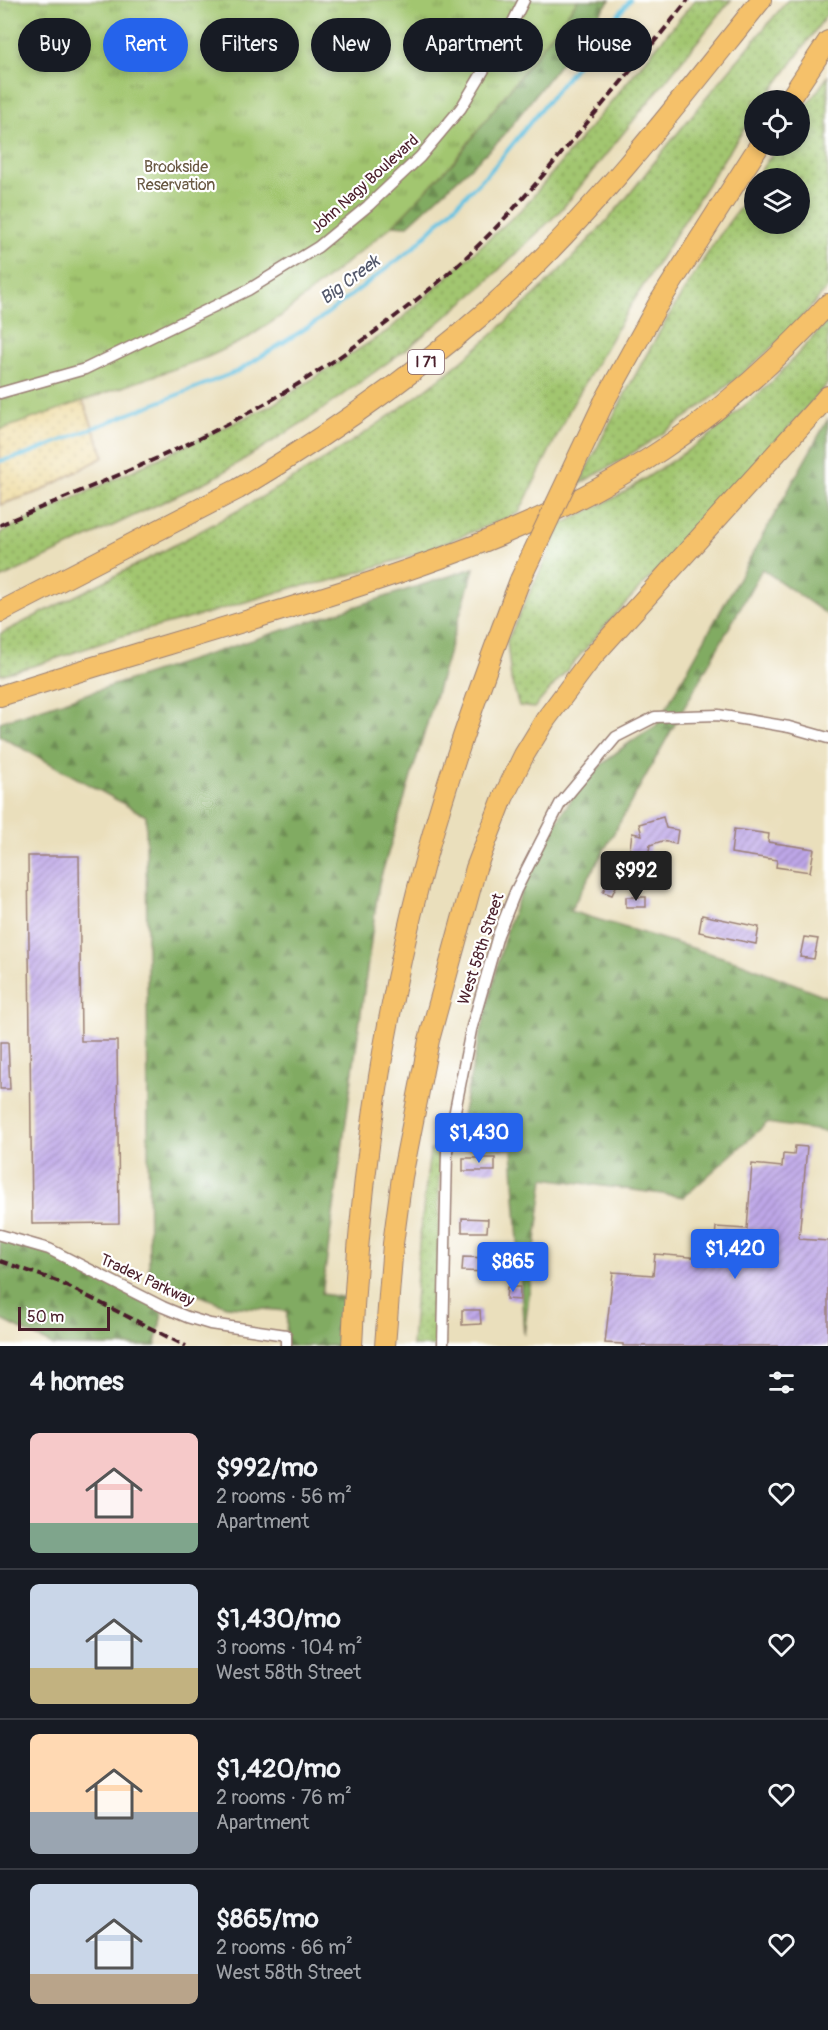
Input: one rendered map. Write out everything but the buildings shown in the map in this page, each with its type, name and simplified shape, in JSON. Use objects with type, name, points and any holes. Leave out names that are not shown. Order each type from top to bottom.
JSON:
[{"type":"highway","name":"I 71","points":[[0,612],[238,489],[274,468],[384,395],[424,363],[483,314],[570,229],[761,0]]},
{"type":"highway","points":[[796,90],[828,41]]},
{"type":"highway","points":[[352,1346],[356,1268],[372,1121],[394,992],[408,928],[455,757],[520,580],[604,402],[657,306],[753,156]]},
{"type":"highway","points":[[0,696],[375,582],[436,561],[519,526],[614,478],[670,444],[746,385],[828,304]]},
{"type":"highway","points":[[385,1346],[393,1244],[402,1177],[425,1062],[465,901],[503,798],[524,755],[546,719],[593,656],[828,396]]},
{"type":"street","name":"John Nagy Boulevard","points":[[0,393],[85,369],[248,290],[318,247],[368,206],[420,157],[454,116],[524,0]]},
{"type":"street","name":"West 58th Street","points":[[443,1346],[447,1151],[471,1030],[498,935],[516,890],[560,804],[616,737],[655,717],[718,715],[789,727],[828,738]]},
{"type":"street","name":"Tradex Parkway","points":[[0,1235],[49,1249],[187,1317],[286,1340]]},
{"type":"green space","name":"Brookside Reservation","points":[[0,0],[578,0],[564,18],[555,18],[555,30],[543,46],[543,18],[403,18],[403,72],[523,72],[455,160],[393,225],[281,316],[246,339],[208,357],[0,430]]},
{"type":"green space","points":[[578,0],[610,0],[596,18],[564,18]]},
{"type":"green space","points":[[695,0],[731,0],[561,210],[479,289],[408,348],[313,416],[214,478],[0,579],[0,533],[272,405],[389,330],[525,206],[636,72],[652,72],[652,52]]},
{"type":"green space","points":[[788,0],[828,0],[828,13],[772,90],[744,90],[744,129],[629,308],[571,407],[519,513],[417,554],[327,582],[295,587],[122,636],[0,675],[0,634],[194,535],[258,499],[321,462],[382,422],[440,378],[495,332],[560,270],[632,191]]},
{"type":"green space","points":[[555,30],[555,70],[500,140],[407,226],[393,225],[455,160],[523,72],[543,72],[543,46]]},
{"type":"green space","points":[[828,76],[828,287],[773,346],[713,398],[648,443],[579,484],[659,332],[709,251],[744,203],[744,234],[810,234],[810,168],[762,168],[771,156],[810,156],[810,101]]},
{"type":"green space","points":[[828,321],[828,383],[746,477],[621,608],[534,708],[519,706],[511,679],[507,641],[562,524],[622,494],[708,437],[771,383]]},
{"type":"green space","points":[[828,419],[828,615],[762,569],[570,911],[742,963],[828,997],[828,1132],[767,1123],[684,1197],[544,1178],[524,1335],[512,1149],[456,1149],[476,1052],[508,927],[539,853],[576,793],[613,755],[656,726]]},
{"type":"green space","points":[[474,568],[379,883],[322,1294],[354,1299],[352,1346],[286,1346],[287,1311],[226,1306],[149,1275],[146,816],[0,736],[0,722]]},
{"type":"green space","points":[[430,1150],[442,1151],[439,1182],[438,1346],[412,1346],[419,1244]]},
{"type":"green space","points":[[0,1235],[49,1249],[163,1307],[156,1346],[54,1346],[0,1319]]},
{"type":"sand","points":[[80,393],[104,457],[41,491],[0,505],[0,416]]},
{"type":"waterway","name":"Big Creek","points":[[0,461],[25,455],[238,371],[316,322],[412,249],[493,168],[630,0]]},
{"type":"railway","points":[[0,525],[157,458],[218,429],[294,386],[383,326],[447,275],[507,216],[563,152],[688,0]]},
{"type":"railway","points":[[0,1261],[57,1281],[186,1346]]}]
